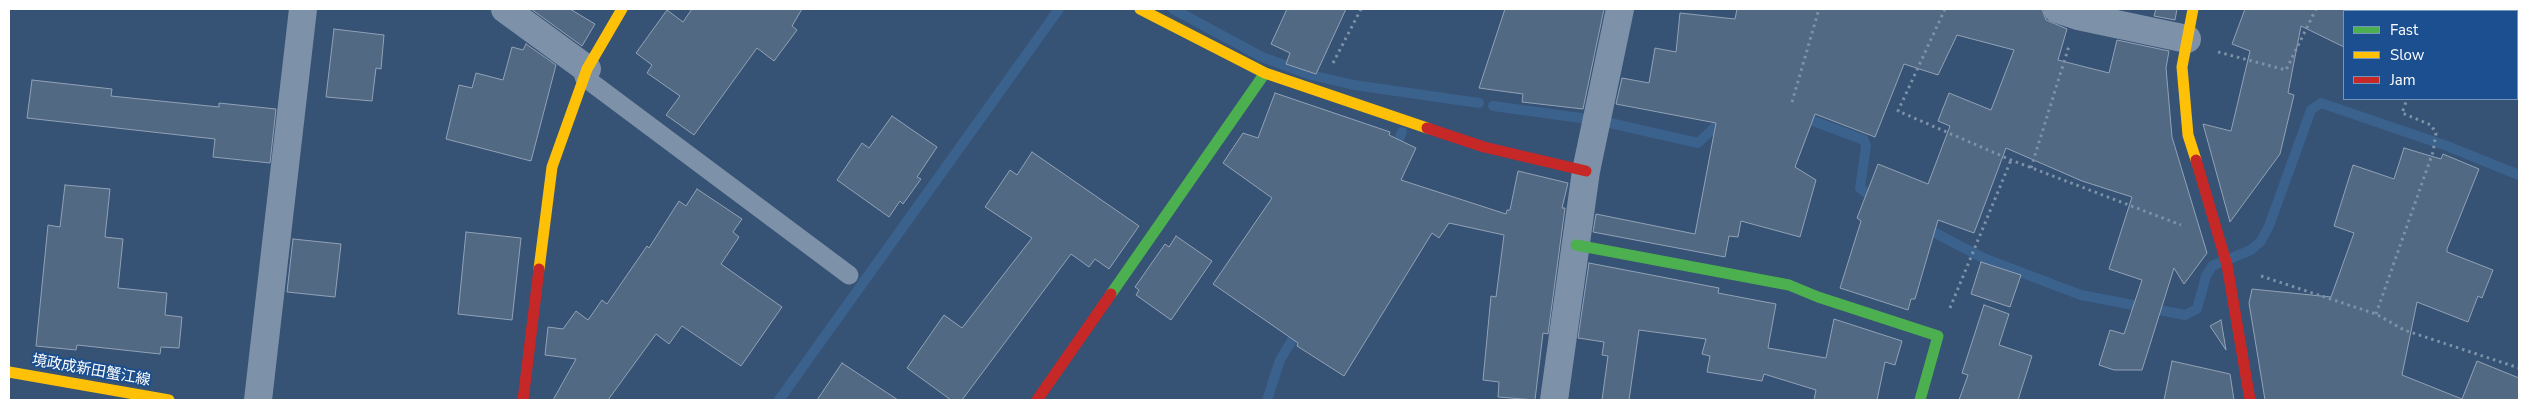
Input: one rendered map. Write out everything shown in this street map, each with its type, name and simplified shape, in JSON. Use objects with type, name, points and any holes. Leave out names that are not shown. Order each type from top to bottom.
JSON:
[{"type":"street","points":[[258,400],[303,9]]},
{"type":"street","points":[[505,9],[585,73]]},
{"type":"street","points":[[523,400],[552,167],[585,73],[622,9]]},
{"type":"street","points":[[1140,9],[1265,73],[1484,147],[1586,170]]},
{"type":"street","points":[[1554,400],[1586,170],[1620,9]]},
{"type":"street","points":[[2193,9],[2182,67],[2188,135],[2227,265],[2240,331],[2250,400]]},
{"type":"street","points":[[2067,12],[2186,41]]},
{"type":"street","points":[[1036,400],[1265,73]]},
{"type":"street","points":[[1576,245],[1789,285],[1818,298],[1938,336],[1920,400]]},
{"type":"street","name":"境政成新田蟹江線","points":[[9,372],[169,400]]},
{"type":"lane","points":[[585,73],[849,275]]},
{"type":"path","points":[[1331,67],[1361,9]]},
{"type":"path","points":[[1792,102],[1819,9]]},
{"type":"path","points":[[1945,9],[1898,111],[2011,160],[2221,244]]},
{"type":"path","points":[[2186,41],[2286,70],[2316,9]]},
{"type":"path","points":[[2031,168],[2067,12]]},
{"type":"path","points":[[2376,314],[2433,152],[2436,133],[2431,125],[2402,113],[2407,100]]},
{"type":"path","points":[[1938,336],[2011,160]]},
{"type":"path","points":[[2227,265],[2376,314],[2404,330],[2519,368]]},
{"type":"building","points":[[531,9],[570,9],[595,24],[582,46]]},
{"type":"building","points":[[692,9],[802,9],[792,26],[797,30],[774,61],[757,48],[694,135],[666,115],[680,96],[647,73],[652,65],[636,53],[667,10],[683,22]]},
{"type":"building","points":[[1287,9],[1346,9],[1316,74],[1286,64],[1290,53],[1271,44]]},
{"type":"building","points":[[1505,9],[1604,9],[1583,109],[1522,102],[1523,94],[1479,88]]},
{"type":"building","points":[[1737,9],[2042,9],[2046,20],[2067,29],[2058,60],[2109,73],[2117,40],[2169,51],[2166,68],[2172,137],[2207,253],[2184,284],[2174,268],[2142,370],[2114,370],[2099,365],[2110,330],[2124,334],[2142,280],[2109,269],[2132,197],[2082,181],[2006,148],[1974,233],[1938,220],[1915,299],[1911,299],[1908,310],[1840,288],[1861,221],[1857,218],[1878,164],[1928,184],[1950,126],[1938,121],[1949,93],[1991,110],[2014,50],[1957,35],[1938,75],[1904,64],[1875,137],[1815,114],[1795,167],[1816,180],[1800,237],[1741,221],[1738,237],[1729,236],[1725,257],[1593,232],[1596,214],[1695,234],[1716,123],[1616,104],[1622,78],[1649,83],[1655,48],[1676,52],[1680,13],[1735,19]]},
{"type":"building","points":[[2156,9],[2177,9],[2175,20],[2154,16]]},
{"type":"building","points":[[2245,9],[2344,9],[2343,47],[2301,26],[2288,93],[2294,95],[2280,154],[2230,222],[2203,124],[2231,131],[2250,51],[2232,44]]},
{"type":"building","points":[[334,29],[384,35],[381,69],[376,68],[372,101],[326,97]]},
{"type":"building","points":[[526,44],[556,65],[531,161],[446,139],[459,85],[472,88],[476,73],[503,80],[512,47],[523,50]]},
{"type":"building","points":[[32,80],[112,89],[111,96],[219,107],[219,103],[276,109],[270,163],[213,157],[215,139],[27,118]]},
{"type":"building","points":[[1275,93],[1390,132],[1389,135],[1416,148],[1401,180],[1506,214],[1507,210],[1510,210],[1518,171],[1568,183],[1562,208],[1565,208],[1548,334],[1543,333],[1535,400],[1498,397],[1499,382],[1483,380],[1491,296],[1496,297],[1504,235],[1449,223],[1439,238],[1432,233],[1344,376],[1297,346],[1298,343],[1213,284],[1272,198],[1223,163],[1243,133],[1258,138]]},
{"type":"building","points":[[892,116],[937,147],[917,177],[921,179],[903,204],[900,201],[889,217],[837,180],[862,143],[869,148]]},
{"type":"building","points":[[2404,148],[2441,159],[2443,154],[2479,169],[2447,252],[2493,270],[2482,298],[2478,296],[2468,322],[2417,302],[2402,375],[2462,399],[2477,361],[2519,378],[2519,400],[2265,400],[2249,303],[2252,289],[2331,297],[2354,233],[2334,226],[2353,165],[2394,179]]},
{"type":"building","points":[[1032,152],[1139,226],[1109,269],[1095,259],[1089,267],[1071,254],[962,400],[951,400],[907,368],[944,315],[962,328],[1032,238],[985,207],[1010,170],[1017,175]]},
{"type":"building","points":[[65,185],[110,189],[105,237],[123,239],[118,288],[167,293],[165,315],[182,317],[179,348],[161,347],[160,354],[77,345],[76,350],[36,346],[48,225],[60,227]]},
{"type":"building","points":[[697,189],[742,219],[733,232],[739,237],[721,264],[782,307],[741,366],[682,326],[669,344],[656,334],[608,400],[553,400],[576,359],[545,355],[548,327],[563,329],[576,311],[588,320],[602,300],[607,304],[647,246],[649,248],[679,201],[686,206]]},
{"type":"building","points":[[466,232],[521,238],[512,320],[458,314]]},
{"type":"building","points":[[1176,236],[1212,261],[1171,320],[1136,295],[1139,290],[1135,287],[1165,244],[1169,247]]},
{"type":"building","points":[[293,239],[341,244],[335,297],[287,292]]},
{"type":"building","points":[[1981,262],[2021,275],[2010,307],[1971,294]]},
{"type":"building","points":[[1589,263],[1719,288],[1718,293],[1776,304],[1768,348],[1826,358],[1834,319],[1902,341],[1895,365],[1885,362],[1877,400],[1814,400],[1816,390],[1764,374],[1762,381],[1707,372],[1710,356],[1702,354],[1706,339],[1639,330],[1629,400],[1602,400],[1608,356],[1602,355],[1604,342],[1578,338]]},
{"type":"building","points":[[1984,305],[2009,314],[1999,345],[2032,356],[2018,400],[1959,400],[1968,375],[1962,373]]},
{"type":"building","points":[[2221,320],[2226,350],[2210,326]]},
{"type":"building","points":[[2172,361],[2230,374],[2234,400],[2164,400]]},
{"type":"building","points":[[842,363],[898,400],[817,400]]},
{"type":"waterway","points":[[779,400],[1059,9]]},
{"type":"waterway","points":[[1173,9],[1262,57],[1311,75],[1354,85],[1479,103]]},
{"type":"waterway","points":[[1924,227],[1983,258],[2081,295],[2185,315],[2197,309],[2206,276],[2212,266],[2251,250],[2261,241],[2269,226],[2311,110],[2321,103],[2447,146],[2519,175]]},
{"type":"waterway","points":[[1493,106],[1581,118]]},
{"type":"waterway","points":[[1800,116],[1864,140],[1866,146],[1860,188],[1876,201]]},
{"type":"waterway","points":[[1610,123],[1698,143],[1720,122],[1722,117]]},
{"type":"waterway","points":[[1394,152],[1402,132]]},
{"type":"waterway","points":[[1267,400],[1280,360],[1300,327]]},
{"type":"traffic: fast","points":[[1111,294],[1265,73]]},
{"type":"traffic: fast","points":[[1576,245],[1789,285],[1818,297],[1938,336],[1920,400]]},
{"type":"traffic: slow","points":[[539,269],[552,167],[587,69],[622,9]]},
{"type":"traffic: slow","points":[[1140,9],[1265,73],[1427,128]]},
{"type":"traffic: slow","points":[[2193,9],[2182,67],[2188,135],[2196,160]]},
{"type":"traffic: slow","points":[[9,372],[169,400]]},
{"type":"traffic: jam","points":[[1427,128],[1484,147],[1586,171]]},
{"type":"traffic: jam","points":[[2196,160],[2227,265],[2250,400]]},
{"type":"traffic: jam","points":[[523,400],[539,269]]},
{"type":"traffic: jam","points":[[1037,400],[1111,294]]}]
